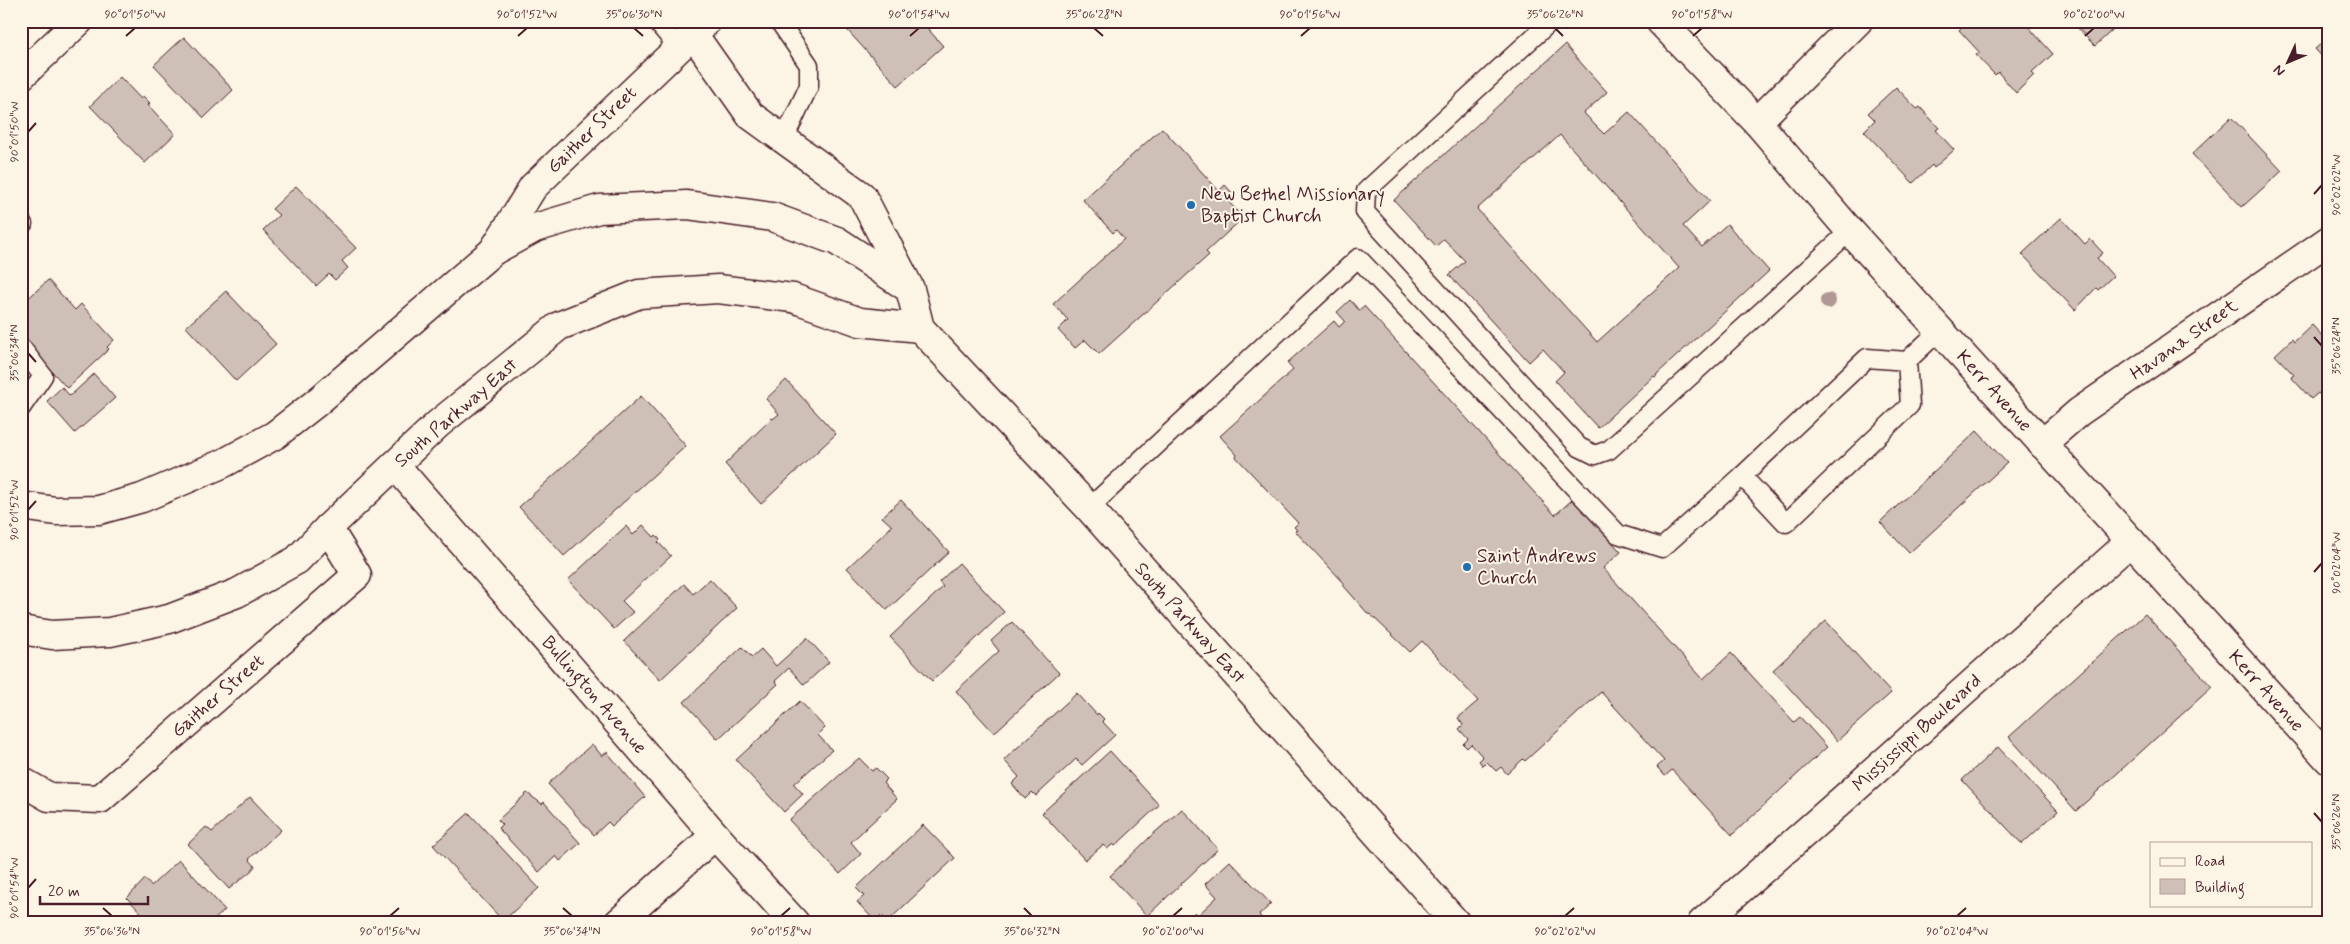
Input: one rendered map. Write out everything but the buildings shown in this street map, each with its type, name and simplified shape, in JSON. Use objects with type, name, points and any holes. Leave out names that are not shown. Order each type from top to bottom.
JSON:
[{"type":"street","points":[[21,76],[79,21]]},
{"type":"street","name":"Kerr Avenue","points":[[1660,21],[1757,122],[1850,231],[2329,760]]},
{"type":"street","points":[[1757,122],[1858,21]]},
{"type":"street","name":"South Parkway East","points":[[693,34],[750,115],[862,196],[910,289],[920,328],[1089,508],[1456,923]]},
{"type":"street","name":"Gaither Street","points":[[493,251],[534,187],[693,34]]},
{"type":"street","points":[[21,506],[56,511],[99,510],[142,498],[195,476],[258,444],[275,435],[316,403],[493,251],[535,228],[599,209],[687,204],[772,217],[837,242],[910,289]]},
{"type":"street","name":"Havana Street","points":[[2042,444],[2079,412],[2329,240]]},
{"type":"street","name":"South Parkway East","points":[[21,630],[52,635],[110,632],[168,619],[237,592],[297,560],[328,528],[438,424],[559,326],[639,294],[718,289],[765,294],[794,298],[860,322],[920,328]]},
{"type":"street","name":"Bullington Avenue","points":[[395,465],[716,835],[795,923]]},
{"type":"street","name":"Gaither Street","points":[[21,781],[49,797],[100,799],[357,575],[328,528]]},
{"type":"street","name":"Mississippi Boulevard","points":[[1702,923],[2131,541]]},
{"type":"street","points":[[618,923],[716,835]]},
{"type":"lane","points":[[656,21],[693,34]]},
{"type":"lane","points":[[778,21],[809,65],[809,86],[784,139]]},
{"type":"lane","points":[[1552,21],[1366,191],[1365,212],[1579,446],[1595,455],[1609,450],[1850,231]]},
{"type":"lane","points":[[21,222],[23,224],[21,226]]},
{"type":"lane","points":[[1089,508],[1358,258],[1618,534],[1662,548],[1742,476],[1867,358],[1907,361],[1940,330]]},
{"type":"lane","points":[[21,347],[43,376],[21,408]]},
{"type":"lane","points":[[1742,476],[1786,523],[1910,405],[1907,361]]},
{"type":"place","name":"New Bethel Missionary Baptist Church","points":[[1191,205]]},
{"type":"place","name":"Saint Andrews Church","points":[[1467,567]]}]
